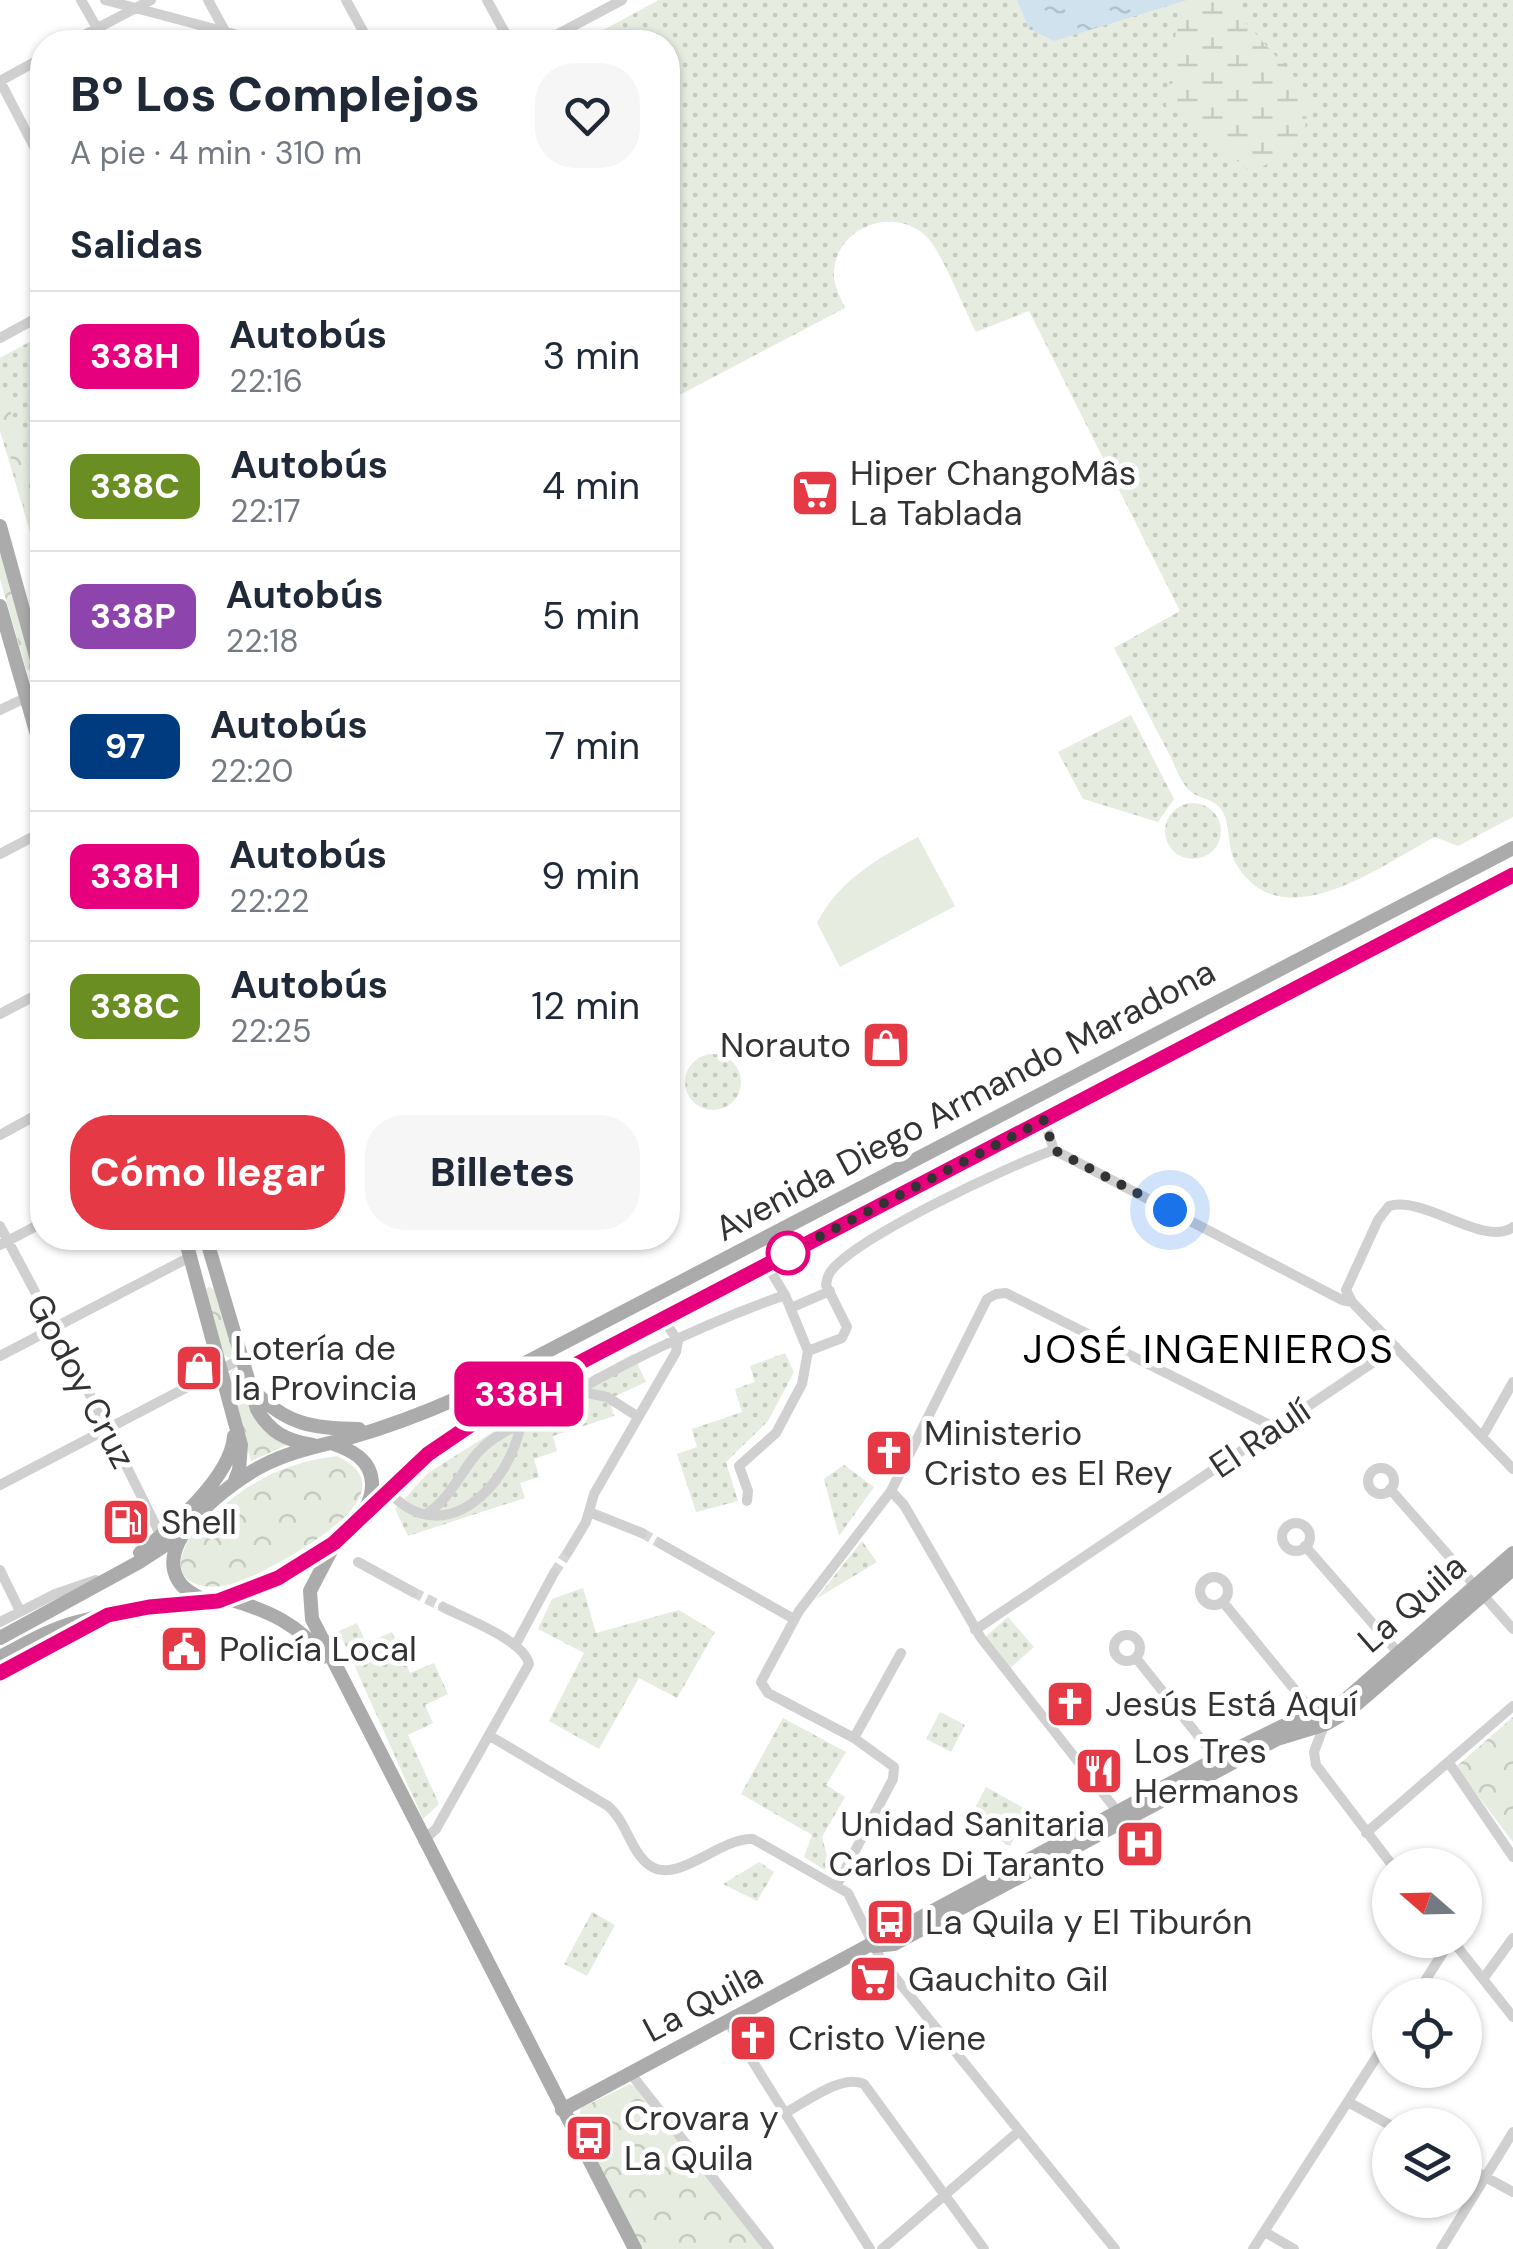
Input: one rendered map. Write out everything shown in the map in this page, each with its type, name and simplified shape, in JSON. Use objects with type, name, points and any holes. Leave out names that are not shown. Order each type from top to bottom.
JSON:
[{"type":"main road","points":[[0,526],[30,635]]},
{"type":"main road","points":[[0,606],[30,710]]},
{"type":"main road","name":"Avenida Diego Armando Maradona","points":[[181,1534],[234,1484],[264,1464],[331,1439],[405,1421],[494,1380],[1513,848]]},
{"type":"main road","name":"Avenida Diego Armando Maradona","points":[[334,1543],[428,1454],[478,1417],[1513,876]]},
{"type":"main road","points":[[188,1250],[234,1420],[241,1456],[234,1484]]},
{"type":"main road","points":[[210,1250],[256,1409],[268,1428],[292,1440],[331,1439]]},
{"type":"main road","points":[[249,1385],[276,1413],[359,1456],[367,1465],[372,1485],[368,1508]]},
{"type":"main road","points":[[111,1575],[184,1516],[229,1458],[234,1420]]},
{"type":"main road","points":[[0,1638],[158,1552],[181,1534]]},
{"type":"main road","points":[[181,1534],[174,1554],[174,1572],[184,1589],[208,1602]]},
{"type":"main road","points":[[0,1657],[58,1627],[149,1607],[228,1598],[278,1578],[334,1543]]},
{"type":"main road","points":[[334,1543],[316,1575],[309,1600],[312,1620],[635,2249]]},
{"type":"main road","name":"La Quila","points":[[1479,1591],[1513,1553]]},
{"type":"main road","name":"La Quila","points":[[562,2110],[872,1946],[894,1944],[1285,1724],[1319,1721],[1513,1568]]},
{"type":"main road","points":[[228,1598],[272,1614],[304,1635],[342,1683]]},
{"type":"street","points":[[82,0],[97,28]]},
{"type":"street","points":[[106,0],[203,30]]},
{"type":"street","points":[[93,30],[151,0]]},
{"type":"street","points":[[208,0],[224,30]]},
{"type":"street","points":[[346,0],[362,30]]},
{"type":"street","points":[[487,0],[503,30]]},
{"type":"street","points":[[566,30],[622,0]]},
{"type":"street","points":[[30,65],[0,81],[30,139]]},
{"type":"street","points":[[0,338],[30,322]]},
{"type":"street","points":[[0,710],[30,694]]},
{"type":"street","points":[[0,854],[30,838]]},
{"type":"street","points":[[0,1014],[30,998]]},
{"type":"street","points":[[0,1134],[30,1118]]},
{"type":"street","points":[[1044,1120],[1054,1150],[1352,1302]]},
{"type":"street","points":[[808,1351],[846,1334],[847,1327],[826,1285],[830,1272],[866,1242],[1054,1150]]},
{"type":"street","points":[[1513,1227],[1498,1233],[1409,1204],[1389,1206],[1378,1220],[1346,1290],[1352,1302],[1513,1469]]},
{"type":"street","name":"Godoy Cruz","points":[[0,1226],[4,1243],[54,1327],[161,1536]]},
{"type":"street","points":[[4,1243],[30,1229]]},
{"type":"street","points":[[0,1356],[190,1258]]},
{"type":"street","points":[[747,1501],[748,1491],[739,1466],[776,1433],[802,1384],[808,1351],[792,1307],[767,1265]]},
{"type":"street","points":[[792,1307],[830,1292]]},
{"type":"street","points":[[836,1885],[894,1772],[891,1762],[762,1688],[764,1676],[794,1619],[891,1491],[986,1299],[1006,1293],[1276,1428]]},
{"type":"street","points":[[426,1514],[443,1501],[487,1444],[632,1360],[719,1319],[786,1295]]},
{"type":"street","points":[[568,1552],[594,1494],[676,1352],[678,1341],[663,1318]]},
{"type":"street","name":"El Raulí","points":[[975,1630],[1396,1347]]},
{"type":"street","points":[[0,1485],[241,1358]]},
{"type":"street","points":[[1482,1437],[1513,1382]]},
{"type":"street","points":[[578,1390],[607,1398],[637,1416]]},
{"type":"street","points":[[388,1491],[402,1506],[426,1514],[460,1511],[488,1492],[511,1460],[521,1424]]},
{"type":"street","points":[[1390,1490],[1513,1629]]},
{"type":"street","points":[[891,1491],[904,1505],[975,1630],[1122,1816]]},
{"type":"street","points":[[589,1512],[642,1534]]},
{"type":"street","points":[[662,1544],[794,1619]]},
{"type":"street","points":[[1305,1546],[1402,1658]]},
{"type":"street","points":[[358,1562],[413,1592]]},
{"type":"street","points":[[0,1570],[20,1611]]},
{"type":"street","points":[[516,1644],[554,1574]]},
{"type":"street","points":[[0,1622],[55,1594],[111,1575]]},
{"type":"street","points":[[1223,1602],[1319,1721],[1316,1765],[1378,1848]]},
{"type":"street","points":[[423,1841],[436,1829],[528,1669],[526,1654],[516,1644],[444,1607]]},
{"type":"street","points":[[0,1673],[108,1615]]},
{"type":"street","points":[[854,1738],[901,1653]]},
{"type":"street","points":[[1136,1658],[1220,1764]]},
{"type":"street","points":[[1366,1833],[1513,1706]]},
{"type":"street","points":[[490,1736],[608,1806],[622,1820],[644,1860],[661,1871],[674,1870],[736,1840],[753,1839],[848,1893],[872,1946],[1115,2249]]},
{"type":"street","points":[[1449,1764],[1513,1857]]},
{"type":"street","points":[[1483,1979],[1513,1938]]},
{"type":"street","points":[[1466,1958],[1513,2017]]},
{"type":"street","points":[[728,2022],[870,2249]]},
{"type":"street","points":[[1253,2249],[1372,2064]]},
{"type":"street","points":[[631,2074],[769,2249]]},
{"type":"street","points":[[785,2114],[846,2082],[858,2080],[864,2084],[984,2249]]},
{"type":"street","points":[[1348,2102],[1372,2115]]},
{"type":"street","points":[[882,2249],[1019,2131]]},
{"type":"street","points":[[1441,2249],[1513,2132]]},
{"type":"street","points":[[1482,2175],[1513,2192]]},
{"type":"street","points":[[1265,2232],[1294,2249]]},
{"type":"green space","points":[[659,0],[1513,0],[1513,817],[1458,846],[1435,837],[1334,890],[1307,897],[1281,897],[1258,888],[1234,859],[1221,809],[1193,793],[1182,781],[1114,648],[1180,611],[1029,311],[976,332],[939,255],[926,236],[913,227],[884,222],[856,232],[845,242],[834,271],[845,308],[680,395],[680,30],[603,30]]},
{"type":"green space","points":[[1225,0],[1310,94],[1302,148],[1250,172],[1197,125],[1166,106],[1180,3]]},
{"type":"green space","points":[[30,342],[30,532],[0,431],[0,358]]},
{"type":"green space","points":[[0,378],[30,474],[30,526],[0,421]]},
{"type":"green space","points":[[0,536],[30,645],[30,671],[26,669],[0,579]]},
{"type":"green space","points":[[1131,715],[1174,799],[1158,822],[1083,799],[1058,752]]},
{"type":"green space","points":[[1193,803],[1213,811],[1221,831],[1213,851],[1193,859],[1173,851],[1165,831],[1173,811]]},
{"type":"green space","points":[[918,837],[955,906],[840,967],[817,923],[826,908],[860,872]]},
{"type":"green space","points":[[713,1054],[733,1062],[741,1082],[733,1102],[713,1110],[693,1102],[685,1082],[693,1062]]},
{"type":"green space","points":[[206,1289],[216,1290],[234,1351],[230,1358],[223,1355]]},
{"type":"green space","points":[[785,1353],[794,1372],[768,1421],[726,1462],[738,1501],[696,1512],[677,1454],[697,1447],[692,1429],[742,1412],[735,1389],[755,1382],[750,1366]]},
{"type":"green space","points":[[633,1354],[646,1382],[609,1399],[614,1416],[553,1436],[557,1451],[534,1459],[539,1477],[520,1483],[525,1498],[408,1536],[395,1509],[428,1473],[513,1419]]},
{"type":"green space","points":[[233,1369],[239,1371],[263,1429],[287,1445],[251,1461],[228,1375]]},
{"type":"green space","points":[[337,1456],[358,1471],[362,1489],[354,1507],[336,1525],[289,1557],[239,1583],[200,1585],[183,1574],[181,1562],[187,1542],[229,1501],[286,1468]]},
{"type":"green space","points":[[844,1465],[874,1487],[839,1536],[824,1479]]},
{"type":"green space","points":[[862,1541],[877,1562],[816,1599]]},
{"type":"green space","points":[[583,1588],[596,1633],[679,1610],[715,1632],[677,1698],[639,1678],[599,1749],[549,1721],[584,1653],[538,1629],[552,1599]]},
{"type":"green space","points":[[1008,1617],[1034,1647],[1008,1670],[983,1639]]},
{"type":"green space","points":[[357,1623],[366,1643],[392,1632],[410,1673],[434,1663],[448,1694],[425,1705],[433,1723],[408,1735],[439,1804],[423,1819],[339,1631]]},
{"type":"green space","points":[[940,1712],[965,1725],[951,1752],[926,1739]]},
{"type":"green space","points":[[1513,1717],[1513,1842],[1456,1767]]},
{"type":"green space","points":[[783,1718],[846,1752],[826,1785],[845,1797],[822,1837],[829,1863],[825,1870],[804,1857],[812,1835],[741,1794]]},
{"type":"green space","points":[[986,1787],[1029,1811],[1010,1846],[967,1823]]},
{"type":"green space","points":[[759,1862],[774,1872],[757,1901],[723,1884]]},
{"type":"green space","points":[[592,1912],[615,1925],[587,1976],[564,1964]]},
{"type":"green space","points":[[630,2084],[763,2249],[642,2249],[578,2121],[581,2108]]},
{"type":"water","points":[[1017,0],[1187,0],[1054,41],[1029,29]]},
{"type":"tunnel","points":[[642,1533],[661,1544]]},
{"type":"tunnel","points":[[554,1573],[568,1552]]},
{"type":"tunnel","points":[[413,1592],[443,1607]]},
{"type":"bus line","name":"338H","points":[[0,1673],[108,1615],[218,1601],[278,1578],[334,1543],[428,1454],[506,1401],[1513,875]]},
{"type":"place","name":"Hiper ChangoMâs La Tablada","points":[[815,493]]},
{"type":"place","name":"Norauto","points":[[886,1045]]},
{"type":"place","name":"Lotería de la Provincia","points":[[199,1368]]},
{"type":"place","name":"Ministerio Cristo es El Rey","points":[[889,1453]]},
{"type":"place","name":"Shell","points":[[126,1522]]},
{"type":"place","name":"Policía Local","points":[[184,1649]]},
{"type":"place","name":"Jesús Está Aquí","points":[[1070,1704]]},
{"type":"place","name":"Los Tres Hermanos","points":[[1099,1771]]},
{"type":"place","name":"Unidad Sanitaria Carlos Di Taranto","points":[[1140,1844]]},
{"type":"place","name":"La Quila y El Tiburón","points":[[890,1922]]},
{"type":"place","name":"Gauchito Gil","points":[[873,1979]]},
{"type":"place","name":"Cristo Viene","points":[[753,2038]]},
{"type":"place","name":"Crovara y La Quila","points":[[589,2138]]},
{"type":"district","name":"JOSÉ INGENIEROS","points":[[1209,1349]]},
{"type":"route","points":[[788,1253],[1044,1120],[1054,1150],[1170,1210]]}]
